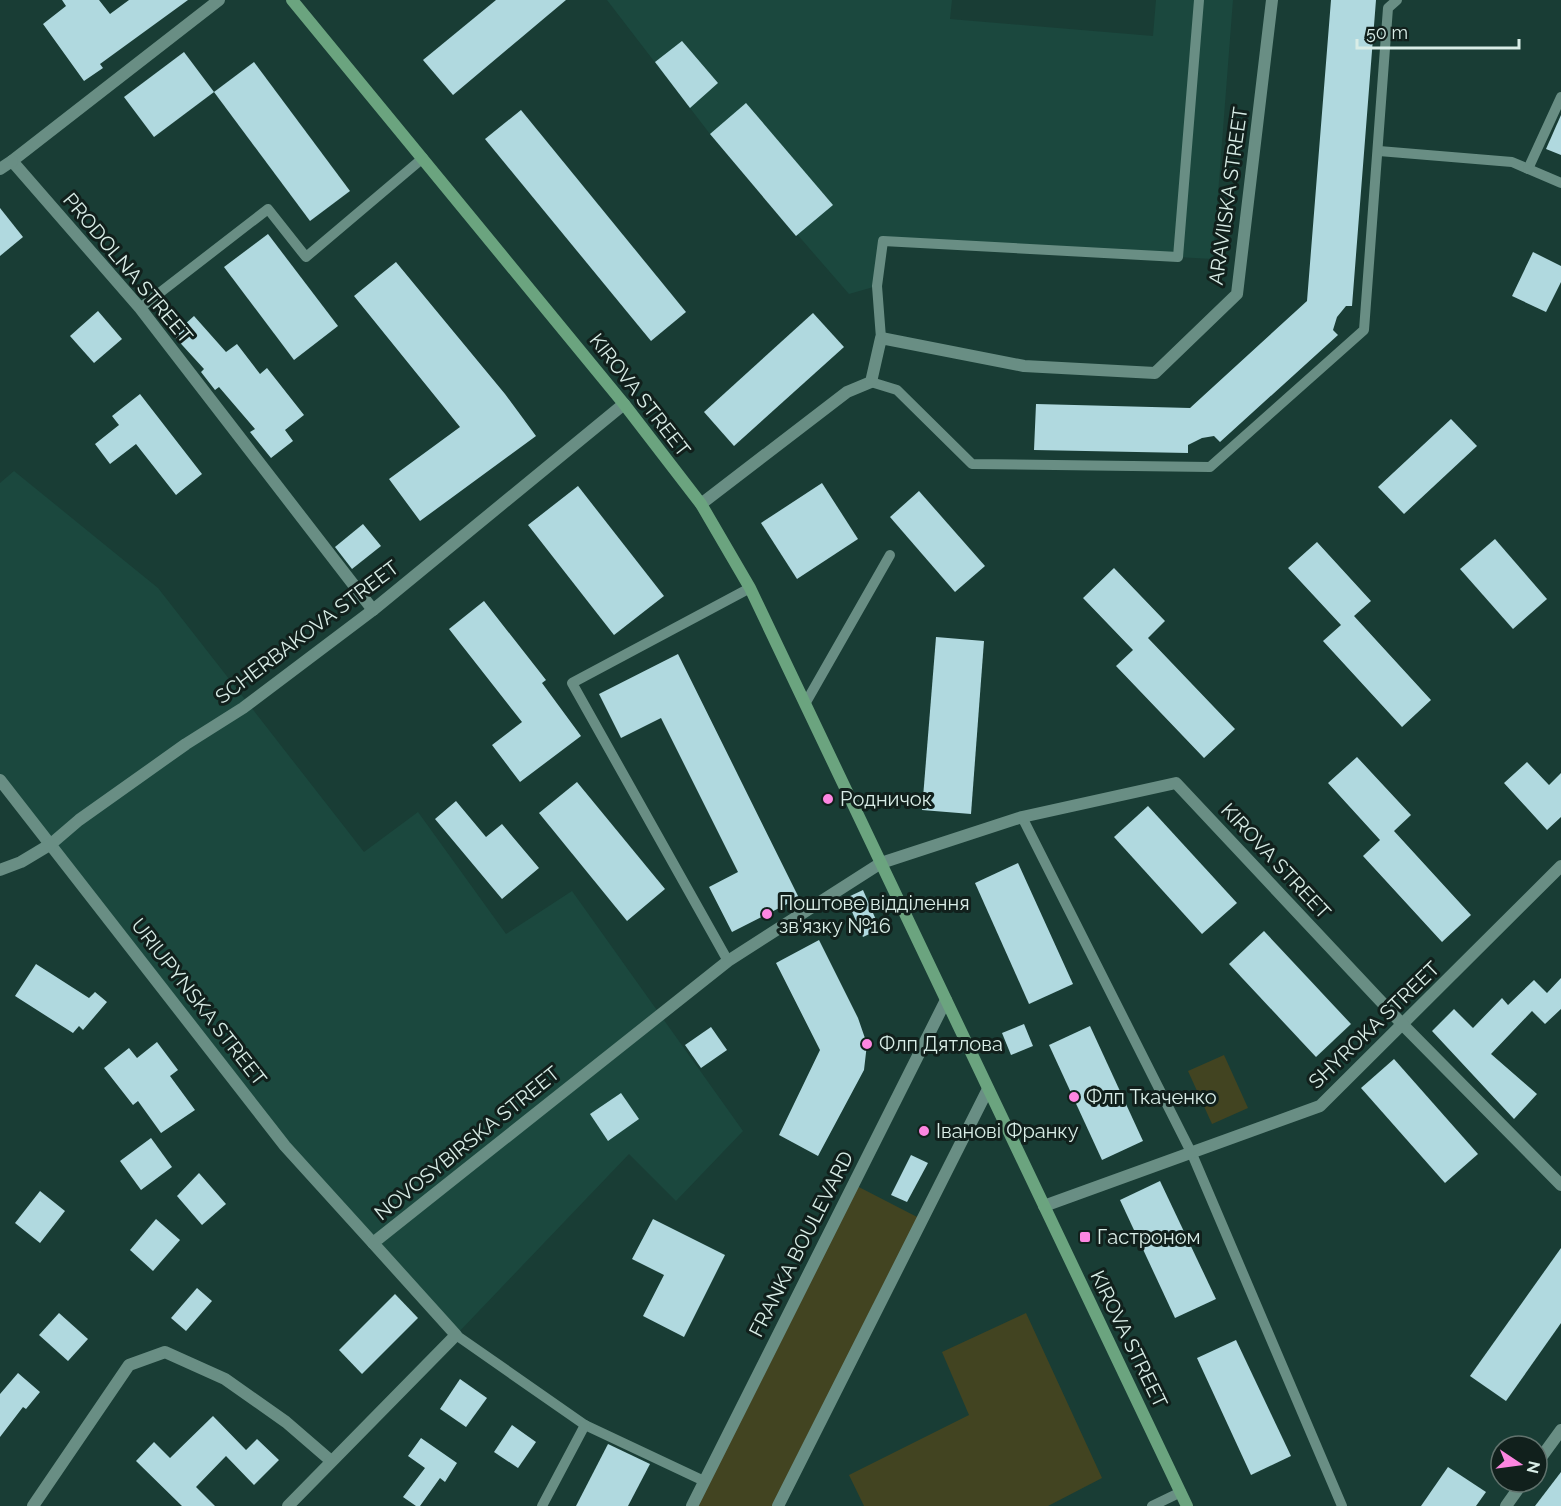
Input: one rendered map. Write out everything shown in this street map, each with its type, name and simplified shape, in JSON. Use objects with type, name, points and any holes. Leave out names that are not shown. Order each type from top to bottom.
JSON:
[{"type":"street","points":[[0,170],[219,0]]},
{"type":"street","name":"KIROVA STREET","points":[[292,0],[624,404],[701,504],[750,588],[1187,1506]]},
{"type":"street","name":"ARAVIISKA STREET","points":[[881,338],[1024,366],[1155,373],[1237,294],[1272,0]]},
{"type":"street","name":"PRODOLNA STREET","points":[[12,161],[140,308],[373,609]]},
{"type":"street","points":[[701,504],[847,392],[871,382],[881,338]]},
{"type":"street","name":"SCHERBAKOVA STREET","points":[[0,870],[21,862],[51,844],[79,820],[177,750],[243,708],[373,609],[624,404]]},
{"type":"street","name":"URIUPYNSKA STREET","points":[[0,780],[285,1146],[373,1243]]},
{"type":"street","name":"KIROVA STREET","points":[[881,863],[1022,817],[1176,783],[1404,1026],[1561,1185]]},
{"type":"street","name":"NOVOSYBIRSKA STREET","points":[[456,1335],[373,1243],[728,961],[881,863]]},
{"type":"street","name":"SHYROKA STREET","points":[[1044,1206],[1320,1106],[1404,1026],[1561,866]]},
{"type":"street","name":"FRANKA BOULEVARD","points":[[692,1506],[946,1000]]},
{"type":"street","points":[[778,1506],[988,1089]]},
{"type":"street","points":[[288,1506],[330,1460],[456,1335]]},
{"type":"street","points":[[33,1506],[129,1365],[165,1352],[225,1379],[286,1422],[330,1460]]},
{"type":"street","points":[[1549,1446],[1561,1430]]},
{"type":"lane","points":[[881,338],[877,286],[883,241],[1178,257],[1199,0]]},
{"type":"lane","points":[[871,382],[897,390],[972,464],[1210,467],[1364,330],[1388,8],[1397,0]]},
{"type":"lane","points":[[1528,169],[1561,97]]},
{"type":"lane","points":[[1379,151],[1512,162],[1561,183]]},
{"type":"lane","points":[[140,308],[267,209],[306,257],[423,158]]},
{"type":"lane","points":[[805,704],[890,555]]},
{"type":"lane","points":[[728,961],[572,683],[750,588]]},
{"type":"lane","points":[[1022,817],[1192,1154],[1342,1506]]},
{"type":"lane","points":[[456,1335],[585,1425],[704,1481]]},
{"type":"lane","points":[[542,1506],[585,1425]]},
{"type":"lane","points":[[1152,1506],[1181,1492]]},
{"type":"shaded area","points":[[607,0],[952,0],[950,19],[1153,36],[1156,0],[1233,0],[1213,259],[884,241],[877,286],[849,294],[710,134]]},
{"type":"shaded area","points":[[14,471],[158,588],[364,852],[418,812],[506,934],[572,891],[743,1131],[676,1201],[629,1154],[456,1335],[285,1146],[0,780],[0,483]]},
{"type":"shaded area","points":[[1224,1055],[1248,1108],[1212,1124],[1188,1071]]},
{"type":"shaded area","points":[[853,1184],[921,1219],[778,1506],[692,1506]]},
{"type":"shaded area","points":[[1026,1313],[1102,1478],[1048,1506],[864,1506],[849,1475],[969,1415],[942,1352]]},
{"type":"building","points":[[62,0],[99,0],[110,14],[129,0],[188,0],[100,64],[103,68],[84,81],[43,24],[66,6]]},
{"type":"building","points":[[496,0],[566,0],[453,95],[423,60]]},
{"type":"building","points":[[1331,0],[1376,0],[1352,306],[1346,306],[1337,317],[1333,330],[1338,335],[1220,442],[1214,436],[1202,438],[1188,445],[1188,453],[1034,450],[1036,404],[1190,408],[1307,301]]},
{"type":"building","points":[[682,41],[718,83],[690,108],[655,62]]},
{"type":"building","points":[[184,52],[214,92],[154,137],[124,97]]},
{"type":"building","points":[[254,62],[350,191],[310,221],[214,92]]},
{"type":"building","points":[[746,103],[833,205],[796,236],[710,134]]},
{"type":"building","points":[[521,110],[686,312],[651,341],[485,139]]},
{"type":"building","points":[[1561,115],[1561,155],[1546,149]]},
{"type":"building","points":[[0,208],[23,237],[0,256]]},
{"type":"building","points":[[268,234],[338,326],[294,360],[224,267]]},
{"type":"building","points":[[1533,252],[1561,266],[1561,282],[1546,312],[1512,296]]},
{"type":"building","points":[[396,262],[505,394],[536,436],[420,521],[389,479],[460,427],[354,296]]},
{"type":"building","points":[[98,311],[122,339],[94,363],[70,336]]},
{"type":"building","points":[[813,313],[844,347],[734,446],[704,412]]},
{"type":"building","points":[[194,316],[226,352],[237,344],[260,374],[267,368],[304,415],[285,430],[293,441],[271,458],[250,432],[255,429],[219,387],[215,390],[201,372],[204,369],[173,335]]},
{"type":"building","points":[[140,394],[202,474],[176,495],[136,444],[110,464],[95,444],[119,425],[112,416]]},
{"type":"building","points":[[1451,419],[1477,446],[1404,514],[1378,487]]},
{"type":"building","points":[[822,483],[858,539],[797,579],[761,523]]},
{"type":"building","points":[[578,486],[664,596],[614,635],[528,525]]},
{"type":"building","points":[[919,491],[985,566],[955,592],[890,517]]},
{"type":"building","points":[[363,524],[381,546],[352,569],[335,547]]},
{"type":"building","points":[[1495,539],[1547,599],[1513,629],[1460,569]]},
{"type":"building","points":[[1317,542],[1371,601],[1354,616],[1431,700],[1402,727],[1323,641],[1341,625],[1288,568]]},
{"type":"building","points":[[1114,568],[1165,621],[1148,638],[1235,729],[1204,758],[1116,666],[1133,650],[1083,598]]},
{"type":"building","points":[[484,601],[546,680],[542,683],[581,736],[520,782],[492,745],[522,722],[449,629]]},
{"type":"building","points":[[936,637],[984,641],[971,814],[922,810]]},
{"type":"building","points":[[678,654],[799,898],[732,932],[709,887],[738,872],[661,718],[621,738],[599,694]]},
{"type":"building","points":[[1357,757],[1411,815],[1394,831],[1471,915],[1442,942],[1363,856],[1380,840],[1328,783]]},
{"type":"building","points":[[1527,762],[1549,785],[1561,773],[1561,817],[1547,830],[1504,783]]},
{"type":"building","points":[[577,782],[665,889],[627,921],[539,813]]},
{"type":"building","points":[[456,801],[486,837],[502,824],[539,868],[502,899],[435,819]]},
{"type":"building","points":[[1148,806],[1237,903],[1202,934],[1114,837]]},
{"type":"building","points":[[1018,863],[1073,984],[1029,1004],[975,883]]},
{"type":"building","points":[[863,890],[880,929],[863,937],[846,898]]},
{"type":"building","points":[[1264,931],[1351,1024],[1316,1057],[1229,964]]},
{"type":"building","points":[[819,940],[858,1018],[867,1044],[864,1070],[818,1156],[779,1135],[820,1050],[776,963]]},
{"type":"building","points":[[36,964],[89,998],[95,992],[107,1002],[83,1030],[79,1026],[73,1033],[15,996]]},
{"type":"building","points":[[1561,978],[1561,1009],[1545,1024],[1532,1011],[1491,1054],[1537,1094],[1514,1119],[1432,1031],[1454,1009],[1473,1028],[1502,998],[1508,1005],[1534,980],[1547,993]]},
{"type":"building","points":[[1024,1024],[1033,1046],[1011,1055],[1002,1033]]},
{"type":"building","points":[[1090,1026],[1143,1141],[1102,1160],[1049,1045]]},
{"type":"building","points":[[711,1027],[727,1050],[701,1068],[685,1045]]},
{"type":"building","points":[[157,1042],[178,1070],[170,1076],[195,1110],[161,1133],[138,1101],[133,1105],[104,1068],[129,1048],[137,1058]]},
{"type":"building","points":[[1394,1059],[1478,1154],[1445,1183],[1361,1088]]},
{"type":"building","points":[[621,1093],[639,1119],[608,1141],[590,1114]]},
{"type":"building","points":[[151,1138],[172,1167],[141,1190],[120,1161]]},
{"type":"building","points":[[911,1155],[928,1163],[907,1202],[891,1195]]},
{"type":"building","points":[[199,1173],[226,1204],[202,1225],[177,1196]]},
{"type":"building","points":[[1160,1181],[1216,1299],[1175,1318],[1120,1200]]},
{"type":"building","points":[[40,1191],[65,1211],[40,1243],[15,1223]]},
{"type":"building","points":[[156,1219],[180,1240],[153,1271],[130,1250]]},
{"type":"building","points":[[653,1219],[725,1255],[684,1337],[643,1316],[664,1275],[632,1259]]},
{"type":"building","points":[[1561,1248],[1561,1323],[1506,1401],[1470,1376]]},
{"type":"building","points":[[197,1288],[212,1301],[186,1331],[171,1318]]},
{"type":"building","points":[[395,1294],[418,1318],[362,1374],[339,1350]]},
{"type":"building","points":[[59,1313],[88,1339],[68,1361],[39,1335]]},
{"type":"building","points":[[1236,1340],[1291,1456],[1251,1475],[1197,1358]]},
{"type":"building","points":[[18,1373],[40,1392],[26,1409],[23,1407],[0,1437],[0,1394]]},
{"type":"building","points":[[460,1379],[487,1398],[466,1427],[440,1409]]},
{"type":"building","points":[[213,1416],[246,1450],[257,1439],[279,1460],[254,1485],[226,1456],[196,1487],[215,1506],[182,1506],[136,1461],[154,1442],[170,1458]]},
{"type":"building","points":[[512,1425],[536,1442],[518,1468],[494,1452]]},
{"type":"building","points":[[421,1438],[457,1463],[445,1482],[440,1478],[420,1506],[416,1506],[403,1497],[425,1468],[408,1456]]},
{"type":"building","points":[[608,1444],[650,1464],[628,1506],[576,1506]]},
{"type":"building","points":[[1448,1467],[1486,1492],[1476,1506],[1421,1506]]},
{"type":"building","points":[[1561,1472],[1561,1506],[1535,1506],[1544,1494],[1549,1494],[1549,1488]]},
{"type":"place","name":"Родничок","points":[[828,799]]},
{"type":"place","name":"Поштове відділення зв'язку №16","points":[[767,914]]},
{"type":"place","name":"Флп Дятлова","points":[[867,1044]]},
{"type":"place","name":"Флп Ткаченко","points":[[1074,1097]]},
{"type":"place","name":"Іванові Франку","points":[[924,1131]]},
{"type":"place","name":"Гастроном","points":[[1085,1237]]}]
